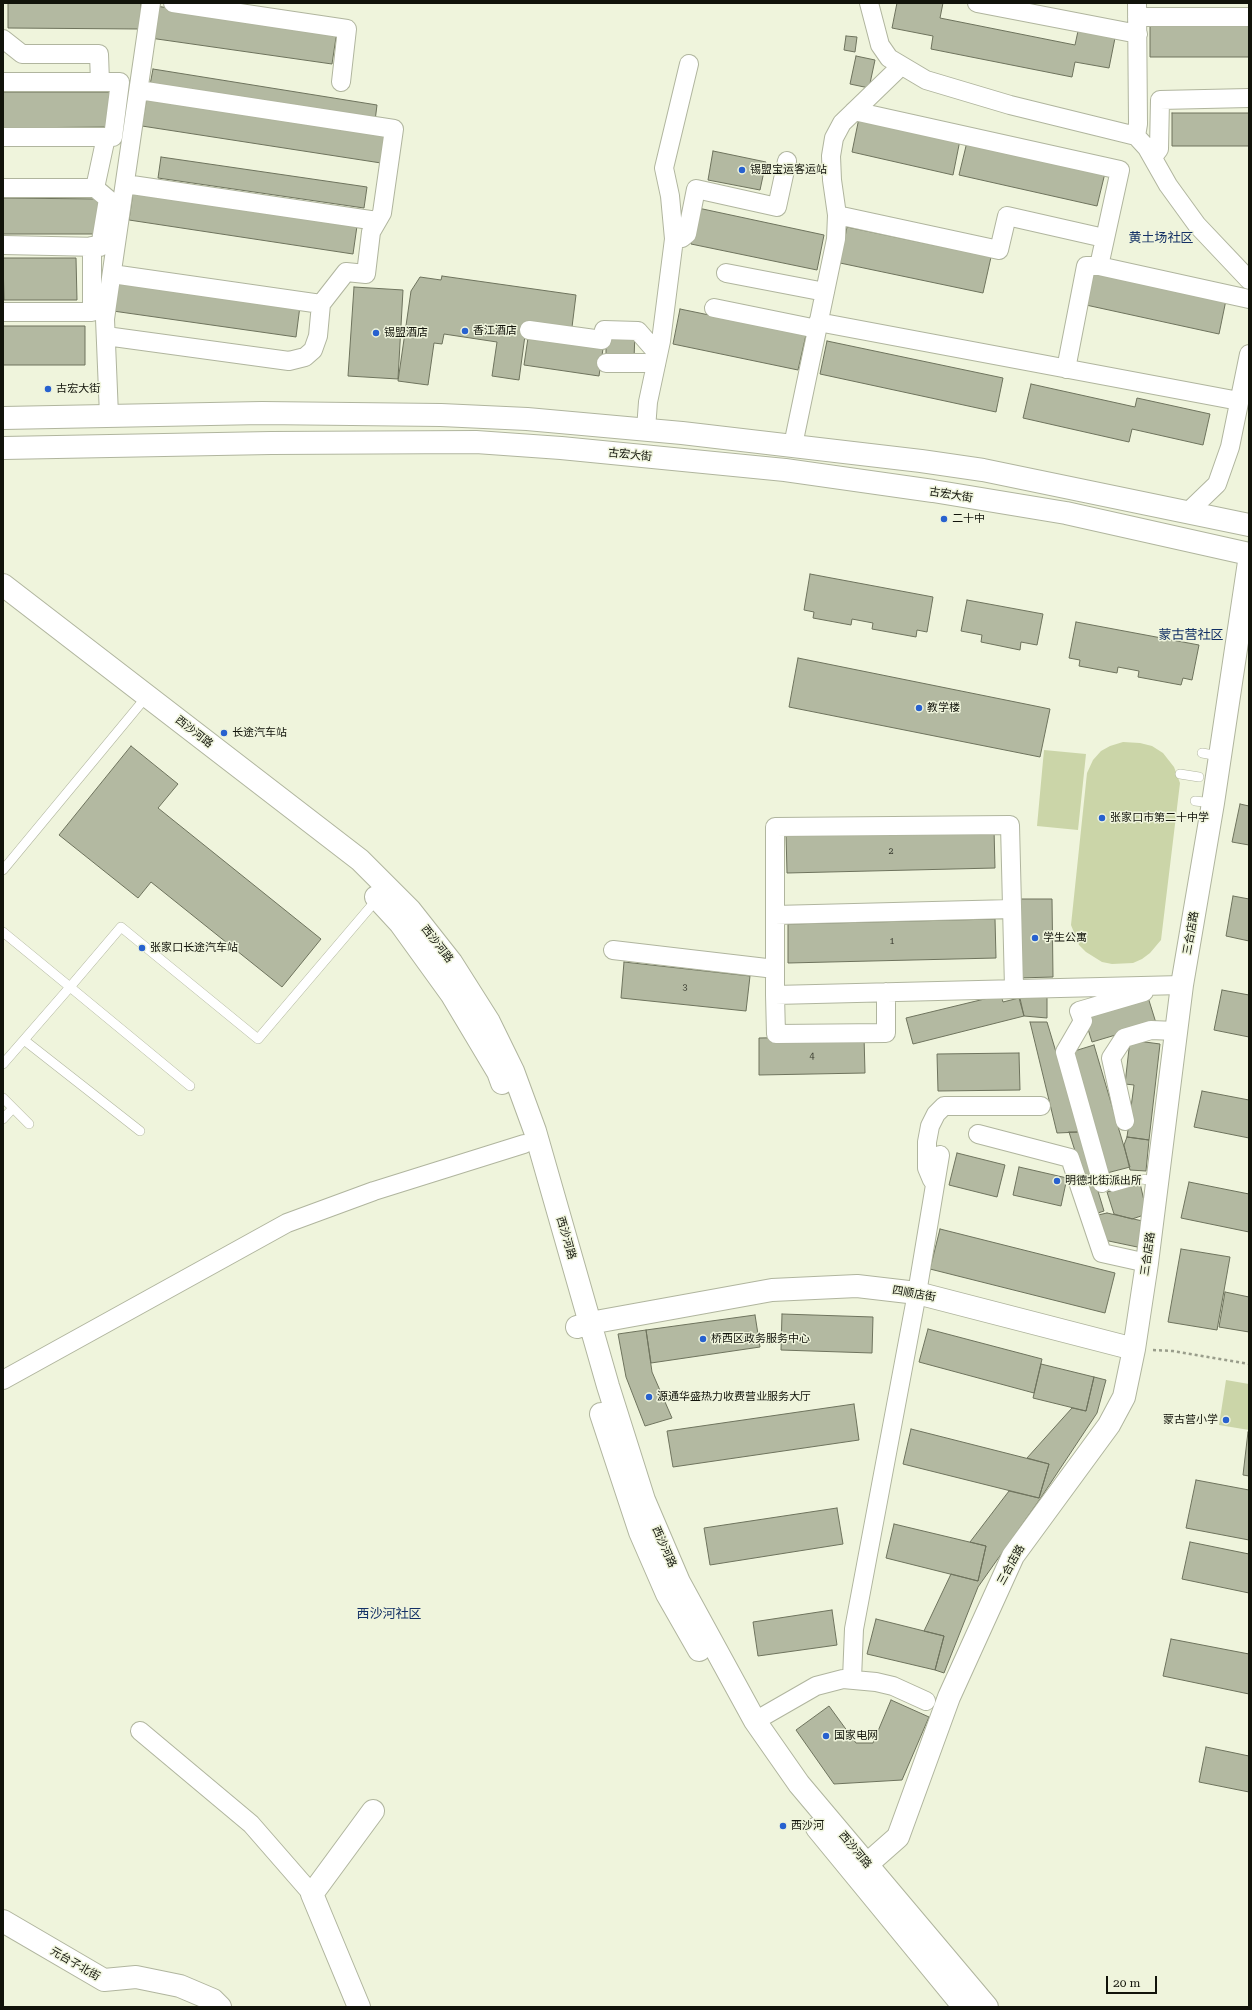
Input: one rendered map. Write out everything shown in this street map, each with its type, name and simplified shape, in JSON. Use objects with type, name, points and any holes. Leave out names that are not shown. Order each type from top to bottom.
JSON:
[{"type":"street","points":[[109,415],[105,320],[151,3]]},
{"type":"street","points":[[173,3],[348,29],[341,82]]},
{"type":"street","points":[[869,3],[880,45],[889,58],[926,80],[1010,105],[1136,136],[1147,148],[1168,185],[1197,225],[1249,280]]},
{"type":"street","points":[[977,3],[1137,18],[1249,17]]},
{"type":"street","points":[[1136,136],[1138,124],[1137,18]]},
{"type":"street","points":[[3,39],[22,54],[99,54],[100,82]]},
{"type":"street","points":[[646,429],[648,402],[657,359],[674,239],[672,208],[664,168],[689,64]]},
{"type":"street","points":[[793,444],[836,239],[838,215],[832,180],[831,156],[834,138],[842,123],[901,66]]},
{"type":"street","points":[[3,82],[120,82],[114,137],[3,137]]},
{"type":"street","points":[[106,336],[289,361],[305,357],[313,350],[318,336],[321,304],[346,272],[366,274],[371,232],[382,213],[394,129],[139,90]]},
{"type":"street","points":[[1153,157],[1159,149],[1160,100],[1249,98]]},
{"type":"street","points":[[854,111],[1120,170],[1099,266]]},
{"type":"street","points":[[95,188],[106,137]]},
{"type":"street","points":[[674,239],[682,238],[687,234],[696,189],[777,207],[787,161]]},
{"type":"street","points":[[125,184],[377,221]]},
{"type":"street","points":[[3,188],[95,188],[108,199],[100,247],[3,245]]},
{"type":"street","points":[[838,215],[1000,250],[1007,216],[1104,238]]},
{"type":"street","points":[[3,312],[92,312],[92,246]]},
{"type":"street","points":[[1066,369],[1086,266],[1099,266],[1249,299]]},
{"type":"street","points":[[726,273],[825,292]]},
{"type":"street","points":[[112,274],[321,304]]},
{"type":"street","points":[[714,308],[1066,369],[1239,401]]},
{"type":"street","points":[[529,330],[602,340],[604,330],[638,332],[657,359]]},
{"type":"street","points":[[1189,511],[1217,484],[1230,447],[1249,354]]},
{"type":"street","points":[[606,363],[645,363],[657,359]]},
{"type":"street","points":[[3,418],[262,413],[441,415],[527,419],[646,429],[793,444],[983,470],[1189,511],[1249,525]]},
{"type":"street","name":"古宏大街","points":[[3,448],[270,443],[476,442],[561,448],[785,470],[925,490],[1066,513],[1249,554]]},
{"type":"street","name":"三合店路","points":[[862,1870],[898,1838],[949,1697],[1013,1556],[1109,1424],[1124,1397],[1134,1349],[1158,1181],[1210,755],[1249,562]]},
{"type":"street","name":"西沙河路","points":[[3,585],[143,701]]},
{"type":"street","name":"西沙河路","points":[[3,600],[360,860],[383,893],[400,922],[452,994],[498,1072],[517,1121],[583,1325],[644,1500],[679,1582],[755,1721],[799,1784],[964,2007]]},
{"type":"street","points":[[886,992],[886,1033],[776,1034],[775,827],[1010,825],[1014,988]]},
{"type":"street","name":"西沙河路","points":[[383,893],[410,910],[451,962],[489,1022],[513,1071],[535,1131],[583,1325],[611,1448],[640,1532],[667,1594],[734,1714],[794,1801],[862,1870],[987,2007]]},
{"type":"street","points":[[775,915],[1012,909]]},
{"type":"street","points":[[612,950],[775,969]]},
{"type":"street","points":[[775,994],[1182,985]]},
{"type":"street","points":[[1096,986],[1096,1006]]},
{"type":"street","points":[[1108,1185],[1064,1052],[1082,1021],[1079,1011],[1145,991]]},
{"type":"street","points":[[1125,1121],[1110,1058],[1124,1038],[1151,1030],[1176,1031]]},
{"type":"street","points":[[934,1187],[927,1168],[927,1142],[930,1126],[936,1114],[944,1106],[1041,1106]]},
{"type":"street","points":[[978,1134],[1070,1158],[1102,1253],[1147,1263]]},
{"type":"street","points":[[3,1380],[287,1223],[374,1191],[524,1144]]},
{"type":"street","points":[[852,1679],[854,1629],[917,1293],[940,1155]]},
{"type":"street","name":"四顺店街","points":[[583,1325],[772,1290],[857,1286],[917,1293],[1134,1349]]},
{"type":"street","points":[[755,1721],[816,1686],[843,1679],[876,1682],[892,1686],[926,1701]]},
{"type":"street","points":[[140,1731],[251,1824],[312,1894],[359,2007]]},
{"type":"street","points":[[312,1894],[373,1812]]},
{"type":"street","name":"元台子北街","points":[[3,1921],[104,1980],[136,1977],[180,1986],[213,2000],[220,2007]]},
{"type":"lane","points":[[3,870],[143,701]]},
{"type":"lane","points":[[1180,774],[1199,777]]},
{"type":"lane","points":[[3,1064],[121,927],[258,1039],[383,893]]},
{"type":"lane","points":[[3,932],[190,1086]]},
{"type":"lane","points":[[24,1040],[140,1131]]},
{"type":"lane","points":[[3,1098],[29,1124]]},
{"type":"lane","points":[[3,1118],[13,1108]]},
{"type":"lane","points":[[1108,1185],[1141,1179],[1158,1181]]},
{"type":"path","points":[[1134,1349],[1173,1351],[1249,1364]]},
{"type":"green space","points":[[1123,742],[1140,743],[1152,746],[1163,753],[1174,767],[1180,783],[1161,940],[1150,953],[1142,959],[1133,963],[1112,964],[1102,962],[1086,952],[1079,945],[1071,925],[1087,773],[1093,760],[1101,751],[1110,746]]},
{"type":"green space","points":[[1044,750],[1086,754],[1078,830],[1037,826]]},
{"type":"green space","points":[[1226,1380],[1249,1384],[1249,1430],[1219,1425]]},
{"type":"building","points":[[8,3],[141,3],[140,29],[8,28]]},
{"type":"building","points":[[897,3],[943,3],[940,18],[1075,45],[1078,31],[1115,38],[1109,68],[1075,62],[1072,77],[931,49],[933,36],[892,28]]},
{"type":"building","points":[[155,6],[337,31],[332,64],[150,38]]},
{"type":"building","points":[[1150,22],[1249,22],[1249,57],[1150,57]]},
{"type":"building","points":[[846,36],[857,37],[855,52],[844,50]]},
{"type":"building","points":[[856,56],[875,60],[869,88],[850,84]]},
{"type":"building","points":[[153,69],[377,105],[375,121],[150,85]]},
{"type":"building","points":[[3,92],[110,92],[110,127],[3,128]]},
{"type":"building","points":[[147,96],[386,133],[381,163],[142,126]]},
{"type":"building","points":[[1172,113],[1249,113],[1249,146],[1172,146]]},
{"type":"building","points":[[859,118],[960,140],[953,175],[852,152]]},
{"type":"building","points":[[967,142],[1105,173],[1097,206],[959,175]]},
{"type":"building","points":[[713,151],[766,162],[760,190],[708,180]]},
{"type":"building","points":[[161,157],[367,187],[364,208],[158,178]]},
{"type":"building","points":[[133,192],[357,226],[353,254],[129,220]]},
{"type":"building","points":[[3,198],[99,199],[98,234],[3,234]]},
{"type":"building","points":[[698,208],[824,235],[817,270],[691,244]]},
{"type":"building","points":[[847,227],[991,257],[983,293],[840,263]]},
{"type":"building","points":[[3,258],[76,258],[77,300],[4,300]]},
{"type":"building","points":[[1094,270],[1226,300],[1219,334],[1086,305]]},
{"type":"building","name":"香江酒店","points":[[442,276],[576,295],[571,335],[526,328],[519,380],[492,376],[497,342],[444,334],[442,344],[434,343],[428,385],[398,381],[411,291],[420,277],[441,280]]},
{"type":"building","points":[[117,280],[300,306],[296,337],[113,311]]},
{"type":"building","name":"锡盟酒店","points":[[354,287],[403,290],[398,379],[348,376]]},
{"type":"building","points":[[680,309],[806,335],[798,370],[673,344]]},
{"type":"building","points":[[3,326],[85,326],[85,365],[3,365]]},
{"type":"building","points":[[529,331],[604,342],[599,376],[524,365]]},
{"type":"building","points":[[606,333],[635,333],[634,359],[606,359]]},
{"type":"building","points":[[827,341],[1003,378],[996,412],[820,374]]},
{"type":"building","points":[[1031,384],[1135,407],[1137,398],[1210,414],[1203,445],[1132,429],[1129,442],[1023,418]]},
{"type":"building","points":[[810,574],[933,597],[927,632],[917,630],[916,637],[872,629],[873,623],[852,619],[851,625],[813,618],[814,612],[804,610]]},
{"type":"building","points":[[967,600],[1043,614],[1037,645],[1021,642],[1020,650],[981,642],[982,635],[961,631]]},
{"type":"building","points":[[1076,622],[1199,645],[1192,680],[1183,678],[1181,685],[1138,677],[1139,671],[1118,667],[1117,673],[1079,666],[1080,660],[1069,658]]},
{"type":"building","name":"教学楼","points":[[798,658],[1050,709],[1040,757],[789,707]]},
{"type":"building","points":[[131,746],[178,784],[158,808],[321,939],[282,987],[151,882],[138,898],[59,835]]},
{"type":"building","points":[[1240,804],[1249,806],[1249,845],[1232,842]]},
{"type":"building","points":[[994,829],[995,868],[787,873],[786,834]]},
{"type":"building","points":[[1233,896],[1249,899],[1249,941],[1226,936]]},
{"type":"building","name":"学生公寓","points":[[1017,899],[1052,899],[1053,977],[1018,978]]},
{"type":"building","points":[[995,919],[996,958],[788,963],[788,924]]},
{"type":"building","points":[[624,962],[750,976],[746,1011],[621,998]]},
{"type":"building","points":[[1222,990],[1249,995],[1249,1037],[1214,1030]]},
{"type":"building","points":[[1019,994],[1047,994],[1047,1018],[1024,1016]]},
{"type":"building","points":[[1147,994],[1156,1023],[1092,1042],[1083,1013]]},
{"type":"building","points":[[1001,995],[1003,1002],[1019,998],[1024,1016],[913,1044],[906,1018]]},
{"type":"building","points":[[1030,1022],[1047,1022],[1080,1132],[1057,1133]]},
{"type":"building","points":[[864,1036],[865,1073],[759,1075],[759,1038]]},
{"type":"building","points":[[1130,1040],[1160,1044],[1149,1140],[1127,1137],[1134,1085],[1125,1084]]},
{"type":"building","points":[[1094,1045],[1130,1167],[1103,1174],[1068,1053]]},
{"type":"building","points":[[1019,1053],[1020,1090],[938,1091],[937,1054]]},
{"type":"building","points":[[1202,1091],[1249,1100],[1249,1138],[1194,1127]]},
{"type":"building","points":[[1069,1132],[1080,1132],[1104,1211],[1095,1214]]},
{"type":"building","points":[[1127,1137],[1149,1140],[1146,1171],[1130,1170],[1124,1145]]},
{"type":"building","points":[[957,1153],[1005,1165],[997,1197],[949,1185]]},
{"type":"building","points":[[1019,1167],[1067,1178],[1061,1206],[1013,1195]]},
{"type":"building","points":[[1189,1182],[1249,1194],[1249,1232],[1181,1218]]},
{"type":"building","points":[[1140,1183],[1147,1214],[1132,1219],[1114,1214],[1107,1192]]},
{"type":"building","points":[[1107,1213],[1147,1222],[1142,1248],[1104,1240],[1098,1215]]},
{"type":"building","points":[[940,1229],[1115,1273],[1105,1313],[930,1269]]},
{"type":"building","points":[[1181,1249],[1230,1257],[1217,1330],[1168,1322]]},
{"type":"building","points":[[1225,1292],[1249,1297],[1249,1332],[1219,1327]]},
{"type":"building","points":[[782,1314],[873,1317],[872,1353],[781,1350]]},
{"type":"building","name":"桥西区政务服务中心","points":[[755,1315],[760,1347],[651,1363],[646,1330]]},
{"type":"building","points":[[928,1329],[1042,1359],[1034,1393],[919,1362]]},
{"type":"building","name":"源通华盛热力收费营业服务大厅","points":[[646,1330],[652,1372],[672,1418],[645,1426],[626,1377],[618,1334]]},
{"type":"building","points":[[1041,1364],[1094,1377],[1086,1411],[1033,1398]]},
{"type":"building","points":[[1094,1377],[1106,1380],[1097,1413],[1040,1499],[978,1587],[944,1673],[935,1670],[944,1636],[924,1631],[951,1574],[978,1581],[986,1546],[970,1542],[1009,1491],[1039,1498],[1049,1464],[1027,1458],[1072,1408],[1086,1411]]},
{"type":"building","points":[[854,1404],[859,1440],[673,1467],[667,1431]]},
{"type":"building","points":[[911,1429],[1049,1464],[1039,1498],[903,1464]]},
{"type":"building","points":[[1249,1432],[1249,1476],[1243,1475]]},
{"type":"building","points":[[1196,1480],[1249,1490],[1249,1540],[1186,1528]]},
{"type":"building","points":[[837,1508],[843,1544],[710,1565],[704,1528]]},
{"type":"building","points":[[894,1524],[986,1546],[978,1581],[886,1558]]},
{"type":"building","points":[[1190,1542],[1249,1554],[1249,1593],[1182,1579]]},
{"type":"building","points":[[832,1610],[837,1645],[758,1656],[753,1622]]},
{"type":"building","points":[[876,1619],[944,1636],[935,1670],[867,1654]]},
{"type":"building","points":[[1171,1639],[1249,1654],[1249,1694],[1163,1676]]},
{"type":"building","name":"国家电网","points":[[891,1700],[929,1717],[902,1780],[834,1784],[796,1730],[829,1706],[856,1743],[873,1743]]},
{"type":"building","points":[[1206,1747],[1249,1756],[1249,1792],[1199,1782]]},
{"type":"place","name":"锡盟宝运客运站","points":[[742,170]]},
{"type":"place","name":"香江酒店","points":[[465,331]]},
{"type":"place","name":"锡盟酒店","points":[[376,333]]},
{"type":"place","name":"古宏大街","points":[[48,389]]},
{"type":"place","name":"二十中","points":[[944,519]]},
{"type":"place","name":"教学楼","points":[[919,708]]},
{"type":"place","name":"长途汽车站","points":[[224,733]]},
{"type":"place","name":"张家口市第二十中学","points":[[1102,818]]},
{"type":"place","name":"学生公寓","points":[[1035,938]]},
{"type":"place","name":"张家口长途汽车站","points":[[142,948]]},
{"type":"place","name":"明德北街派出所","points":[[1057,1181]]},
{"type":"place","name":"桥西区政务服务中心","points":[[703,1339]]},
{"type":"place","name":"源通华盛热力收费营业服务大厅","points":[[649,1397]]},
{"type":"place","name":"蒙古营小学","points":[[1226,1420]]},
{"type":"place","name":"国家电网","points":[[826,1736]]},
{"type":"place","name":"西沙河","points":[[783,1826]]},
{"type":"district","name":"黄土场社区","points":[[1161,238]]},
{"type":"district","name":"蒙古营社区","points":[[1191,635]]},
{"type":"district","name":"西沙河社区","points":[[389,1614]]}]
